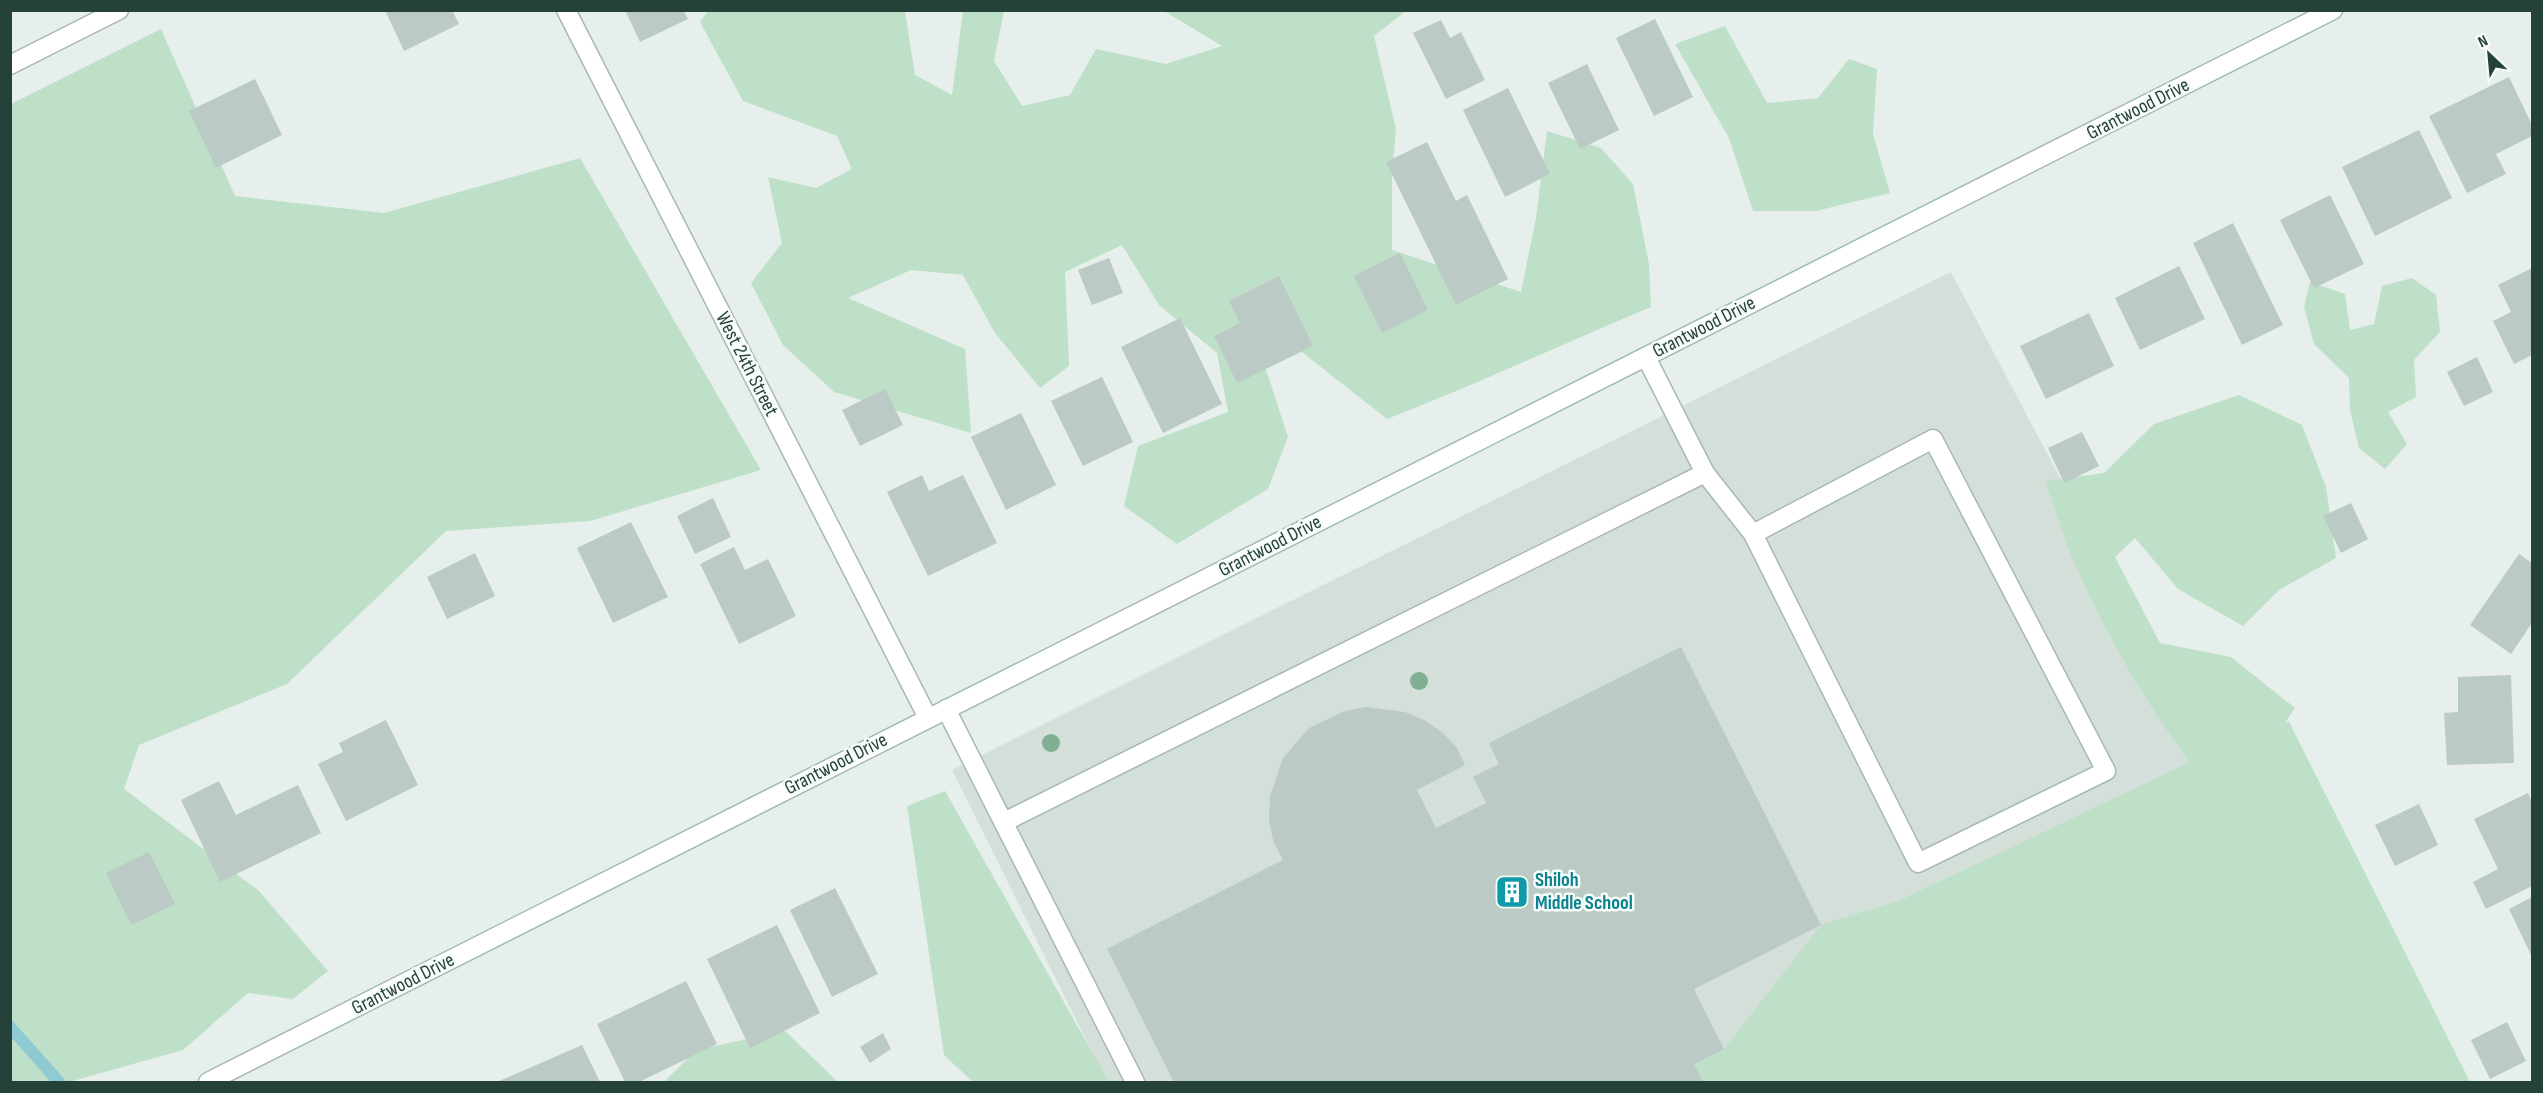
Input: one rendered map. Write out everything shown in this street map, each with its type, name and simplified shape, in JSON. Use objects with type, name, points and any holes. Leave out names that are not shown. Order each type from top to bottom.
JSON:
[{"type":"street","points":[[10,64],[119,10]]},
{"type":"street","name":"West 24th Street","points":[[566,10],[928,718]]},
{"type":"street","name":"Grantwood Drive","points":[[208,1083],[2333,10]]},
{"type":"street","points":[[1646,357],[1705,473],[1753,534],[1918,863],[2106,771],[1933,439],[1753,534]]},
{"type":"street","points":[[1004,822],[1705,473]]},
{"type":"street","points":[[946,709],[1135,1083]]},
{"type":"shaded area","points":[[1951,272],[2201,744],[2289,722],[2470,1082],[1107,1082],[952,770]]},
{"type":"green space","points":[[708,11],[905,11],[915,75],[952,95],[963,11],[1004,11],[994,61],[1022,106],[1070,95],[1096,49],[1166,64],[1222,46],[1164,11],[1406,11],[1374,36],[1396,129],[1392,177],[1392,250],[1521,292],[1536,218],[1547,131],[1601,148],[1633,184],[1649,264],[1651,307],[1387,419],[1293,345],[1260,351],[1288,437],[1268,489],[1177,544],[1124,506],[1138,446],[1228,412],[1217,353],[1159,305],[1122,245],[1065,272],[1069,366],[1040,388],[995,333],[963,275],[911,270],[848,298],[965,349],[971,433],[834,392],[783,345],[751,283],[782,243],[768,177],[816,188],[852,169],[837,136],[743,101],[700,22]]},
{"type":"green space","points":[[1725,26],[1767,103],[1818,98],[1849,59],[1877,69],[1873,134],[1890,193],[1816,211],[1753,211],[1729,138],[1675,44]]},
{"type":"green space","points":[[161,29],[235,196],[384,213],[580,158],[761,470],[590,521],[446,531],[287,684],[139,745],[124,789],[259,891],[328,971],[293,999],[248,993],[183,1050],[69,1082],[11,1082],[11,104]]},
{"type":"green space","points":[[2412,278],[2436,295],[2440,332],[2414,360],[2416,397],[2388,412],[2407,444],[2385,469],[2359,448],[2350,410],[2349,378],[2314,344],[2304,307],[2310,282],[2345,294],[2350,330],[2374,324],[2382,286]]},
{"type":"green space","points":[[2239,395],[2302,425],[2326,487],[2336,558],[2279,590],[2243,626],[2178,589],[2135,538],[2115,557],[2160,643],[2231,657],[2295,708],[2285,723],[2289,722],[2470,1082],[1703,1082],[1694,1064],[1724,1049],[1821,925],[1901,900],[2190,762],[2140,688],[2096,609],[2071,555],[2045,481],[2104,473],[2154,424]]},
{"type":"green space","points":[[945,791],[1109,1082],[973,1082],[944,1055],[907,806]]},
{"type":"green space","points":[[785,1031],[838,1082],[664,1082],[696,1050]]},
{"type":"building","points":[[385,10],[452,10],[459,24],[404,51]]},
{"type":"building","points":[[625,10],[683,10],[688,19],[640,42]]},
{"type":"building","points":[[1655,19],[1693,97],[1654,116],[1616,38]]},
{"type":"building","points":[[1441,20],[1450,38],[1461,32],[1485,80],[1446,99],[1413,33]]},
{"type":"building","points":[[1587,64],[1619,130],[1580,149],[1548,83]]},
{"type":"building","points":[[2509,77],[2532,125],[2532,136],[2496,154],[2506,174],[2467,193],[2429,116]]},
{"type":"building","points":[[255,79],[282,135],[216,168],[189,111]]},
{"type":"building","points":[[1508,88],[1550,174],[1505,197],[1463,110]]},
{"type":"building","points":[[2419,130],[2452,198],[2375,236],[2342,167]]},
{"type":"building","points":[[1427,142],[1456,201],[1467,195],[1508,279],[1456,305],[1386,162]]},
{"type":"building","points":[[2330,195],[2364,264],[2314,288],[2280,220]]},
{"type":"building","points":[[2233,223],[2283,325],[2242,345],[2193,243]]},
{"type":"building","points":[[1400,253],[1428,310],[1382,333],[1354,276]]},
{"type":"building","points":[[1109,258],[1123,293],[1092,305],[1078,270]]},
{"type":"building","points":[[2179,266],[2205,319],[2140,350],[2115,298]]},
{"type":"building","points":[[2532,268],[2532,355],[2514,364],[2493,321],[2511,312],[2498,285]]},
{"type":"building","points":[[1279,276],[1313,346],[1237,383],[1214,336],[1240,323],[1229,301]]},
{"type":"building","points":[[2089,313],[2114,366],[2046,399],[2020,346]]},
{"type":"building","points":[[1180,318],[1222,404],[1163,433],[1121,347]]},
{"type":"building","points":[[2477,357],[2493,392],[2464,406],[2447,372]]},
{"type":"building","points":[[1102,377],[1133,442],[1083,466],[1051,401]]},
{"type":"building","points":[[885,389],[903,425],[860,446],[842,410]]},
{"type":"building","points":[[1021,413],[1056,485],[1006,510],[971,437]]},
{"type":"building","points":[[2082,432],[2099,466],[2064,483],[2048,448]]},
{"type":"building","points":[[922,475],[929,491],[963,475],[997,543],[928,576],[887,492]]},
{"type":"building","points":[[713,498],[731,537],[695,554],[677,516]]},
{"type":"building","points":[[2351,503],[2368,539],[2341,553],[2323,516]]},
{"type":"building","points":[[631,522],[668,597],[613,623],[577,548]]},
{"type":"building","points":[[734,547],[745,570],[768,559],[796,616],[739,644],[700,564]]},
{"type":"building","points":[[475,553],[495,596],[447,619],[427,577]]},
{"type":"building","points":[[2519,554],[2532,563],[2532,623],[2511,654],[2470,625]]},
{"type":"building","name":"Shiloh Middle School","points":[[1681,647],[1821,925],[1694,989],[1724,1049],[1694,1064],[1703,1082],[1174,1082],[1107,949],[1283,860],[1273,840],[1269,819],[1270,796],[1283,758],[1309,728],[1345,711],[1366,707],[1405,712],[1424,720],[1442,732],[1457,748],[1465,765],[1417,790],[1436,828],[1486,803],[1473,777],[1499,764],[1489,743]]},
{"type":"building","points":[[2511,675],[2514,763],[2447,765],[2444,713],[2458,712],[2458,677]]},
{"type":"building","points":[[386,720],[418,785],[346,821],[318,764],[343,752],[339,743]]},
{"type":"building","points":[[219,781],[236,815],[298,785],[321,833],[220,882],[181,800]]},
{"type":"building","points":[[2528,793],[2532,802],[2532,886],[2486,909],[2473,882],[2498,869],[2474,819]]},
{"type":"building","points":[[2419,804],[2438,845],[2395,866],[2375,825]]},
{"type":"building","points":[[149,852],[175,904],[131,925],[106,873]]},
{"type":"building","points":[[835,888],[878,974],[832,997],[790,910]]},
{"type":"building","points":[[2532,897],[2532,957],[2509,909]]},
{"type":"building","points":[[777,925],[820,1013],[750,1048],[707,959]]},
{"type":"building","points":[[686,981],[717,1044],[639,1082],[625,1082],[597,1024]]},
{"type":"building","points":[[2507,1022],[2526,1061],[2490,1079],[2471,1040]]},
{"type":"building","points":[[883,1033],[891,1049],[870,1063],[860,1047]]},
{"type":"building","points":[[582,1045],[600,1082],[497,1082]]},
{"type":"waterway","points":[[10,1027],[59,1082]]},
{"type":"place","name":"Shiloh Middle School","points":[[1512,892]]}]
